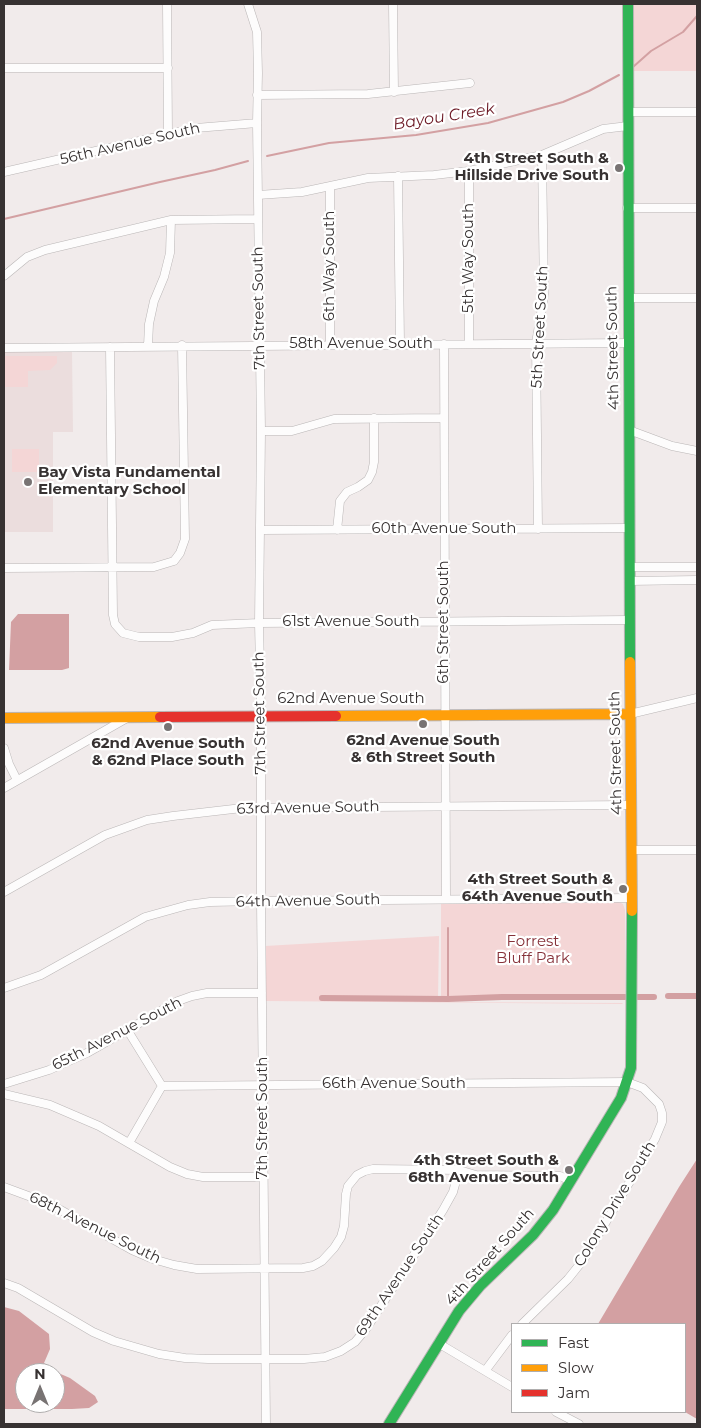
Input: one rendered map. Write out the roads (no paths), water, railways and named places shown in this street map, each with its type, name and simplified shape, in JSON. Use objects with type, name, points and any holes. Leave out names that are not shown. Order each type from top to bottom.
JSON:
[{"type":"street","points":[[167,4],[168,134]]},
{"type":"street","name":"7th Street South","points":[[248,4],[257,32],[261,431],[259,622],[266,1424]]},
{"type":"street","points":[[393,4],[394,92]]},
{"type":"street","name":"4th Street South","points":[[389,1424],[459,1312],[480,1286],[533,1235],[553,1210],[621,1098],[627,1082],[631,1060],[632,850],[627,208],[628,4]]},
{"type":"street","points":[[4,68],[168,68]]},
{"type":"street","points":[[257,95],[368,94],[470,83]]},
{"type":"street","points":[[628,112],[697,112]]},
{"type":"street","name":"56th Avenue South","points":[[4,172],[196,128],[257,123]]},
{"type":"street","points":[[258,195],[302,192],[368,178],[469,172],[542,155],[603,128],[628,126]]},
{"type":"street","name":"5th Street South","points":[[538,529],[536,343],[544,296],[542,155]]},
{"type":"street","name":"5th Way South","points":[[469,172],[469,344]]},
{"type":"street","points":[[398,176],[400,344]]},
{"type":"street","name":"6th Way South","points":[[330,187],[330,344]]},
{"type":"street","points":[[627,208],[697,208]]},
{"type":"street","points":[[4,276],[27,257],[45,250],[171,220],[258,219]]},
{"type":"street","points":[[148,346],[149,324],[154,301],[164,277],[170,254],[171,220]]},
{"type":"street","points":[[628,298],[695,298],[697,306]]},
{"type":"street","name":"58th Avenue South","points":[[4,348],[260,344],[628,343]]},
{"type":"street","name":"6th Street South","points":[[444,344],[446,899]]},
{"type":"street","points":[[4,568],[165,565],[174,561],[180,553],[185,539],[182,346]]},
{"type":"street","name":"61st Avenue South","points":[[110,347],[113,615],[115,624],[123,633],[139,637],[165,637],[193,633],[212,625],[259,622],[629,620]]},
{"type":"street","points":[[337,530],[340,501],[347,492],[368,480],[372,472],[374,462],[374,418]]},
{"type":"street","points":[[261,431],[292,431],[334,419],[444,418]]},
{"type":"street","points":[[629,430],[672,446],[697,451]]},
{"type":"street","name":"60th Avenue South","points":[[260,530],[629,528]]},
{"type":"street","points":[[629,567],[697,567]]},
{"type":"street","points":[[629,581],[697,580]]},
{"type":"street","name":"62nd Avenue South","points":[[4,718],[630,714],[697,698]]},
{"type":"street","points":[[4,788],[129,716]]},
{"type":"street","points":[[4,748],[8,764],[17,780]]},
{"type":"street","name":"63rd Avenue South","points":[[4,892],[105,835],[147,820],[172,816],[242,808],[631,805]]},
{"type":"street","points":[[632,850],[697,850]]},
{"type":"street","name":"64th Avenue South","points":[[4,988],[41,975],[123,928],[152,915],[181,906],[210,902],[261,901],[632,898]]},
{"type":"street","name":"65th Avenue South","points":[[4,1084],[49,1070],[87,1053],[178,1001],[192,996],[207,993],[262,993]]},
{"type":"street","points":[[128,1030],[162,1086],[128,1143]]},
{"type":"street","name":"66th Avenue South","points":[[162,1086],[627,1082]]},
{"type":"street","name":"Colony Drive South","points":[[523,1323],[568,1279],[584,1259],[655,1139],[662,1122],[662,1113],[658,1104],[643,1088],[627,1082]]},
{"type":"street","points":[[4,1094],[50,1105],[99,1126],[187,1174],[203,1177],[263,1177]]},
{"type":"street","name":"68th Avenue South","points":[[4,1187],[50,1204],[132,1250],[153,1259],[197,1269],[264,1269],[313,1266],[328,1256],[341,1237],[348,1186],[357,1175],[365,1171],[459,1170],[476,1175],[560,1176],[571,1181]]},
{"type":"street","name":"69th Avenue South","points":[[4,1283],[18,1288],[93,1332],[136,1348],[159,1354],[185,1358],[304,1359],[325,1357],[341,1351],[355,1342],[366,1329],[443,1210],[453,1192],[459,1170]]},
{"type":"street","points":[[485,1372],[511,1336]]},
{"type":"street","points":[[438,1343],[511,1386]]},
{"type":"street","points":[[558,1413],[578,1424]]},
{"type":"waterway","name":"Bayou Creek","points":[[633,67],[651,51],[683,32],[697,16]]},
{"type":"waterway","name":"Bayou Creek","points":[[267,156],[329,143],[416,135],[488,123],[563,102],[619,75]]},
{"type":"waterway","name":"Bayou Creek","points":[[4,219],[248,161]]},
{"type":"waterway","points":[[448,928],[448,999]]},
{"type":"waterway","points":[[668,996],[697,996]]},
{"type":"waterway","points":[[322,998],[625,997]]},
{"type":"waterway","points":[[638,997],[654,997]]},
{"type":"place","name":"4th Street South & Hillside Drive South","points":[[619,168]]},
{"type":"place","name":"Bay Vista Fundamental Elementary School","points":[[28,482]]},
{"type":"place","name":"62nd Avenue South & 6th Street South","points":[[423,724]]},
{"type":"place","name":"62nd Avenue South & 62nd Place South","points":[[168,727]]},
{"type":"place","name":"4th Street South & 64th Avenue South","points":[[623,889]]},
{"type":"place","name":"4th Street South & 68th Avenue South","points":[[569,1170]]},
{"type":"park label","name":"Forrest Bluff Park","points":[[533,950]]}]
